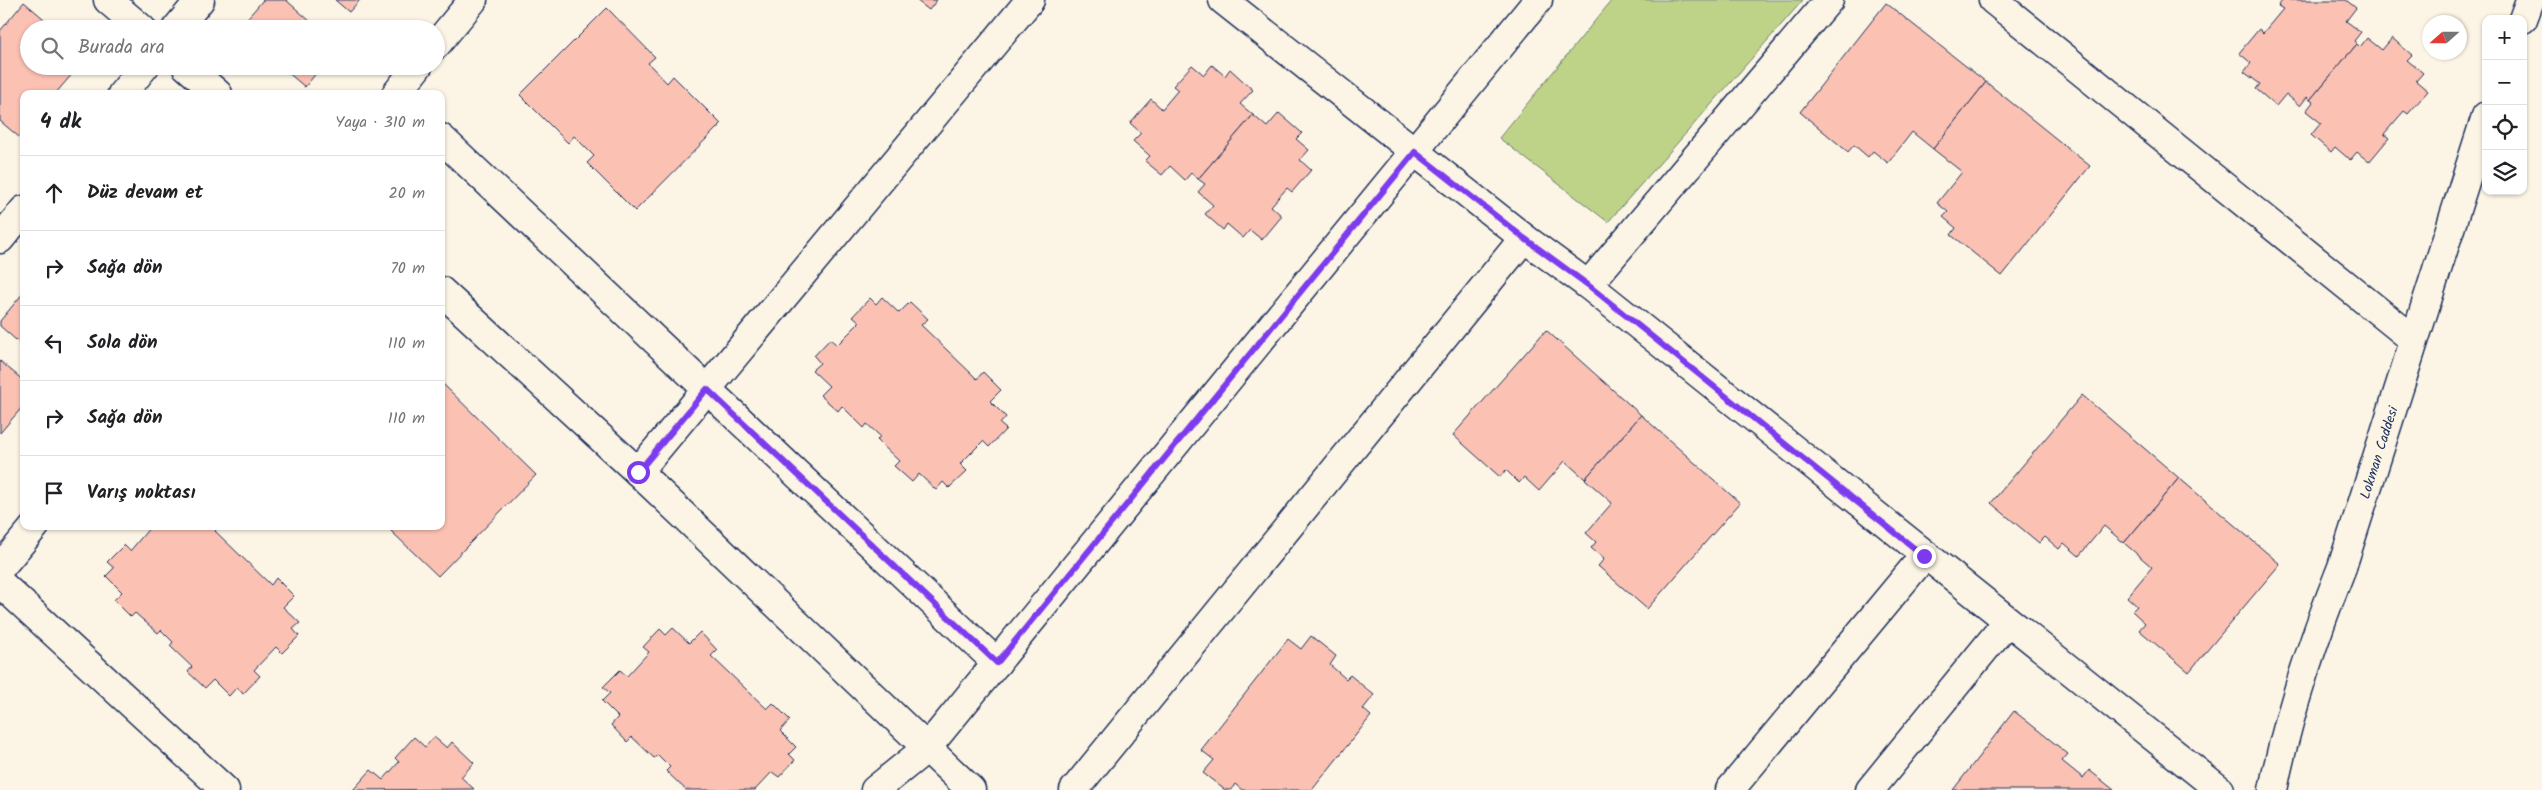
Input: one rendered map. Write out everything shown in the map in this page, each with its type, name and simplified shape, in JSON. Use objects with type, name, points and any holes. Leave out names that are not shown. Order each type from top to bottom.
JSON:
[{"type":"street","points":[[108,0],[131,20]]},
{"type":"street","points":[[183,20],[200,0]]},
{"type":"street","points":[[445,34],[473,0]]},
{"type":"street","points":[[638,472],[1030,0]]},
{"type":"street","points":[[1223,0],[1524,238],[1588,285],[1924,556],[2220,790]]},
{"type":"street","points":[[875,790],[927,748],[1538,0]]},
{"type":"street","points":[[1588,285],[1829,0]]},
{"type":"street","points":[[1993,0],[2414,340]]},
{"type":"street","points":[[2524,15],[2530,0]]},
{"type":"street","points":[[125,90],[138,75]]},
{"type":"street","points":[[196,75],[213,90]]},
{"type":"street","points":[[399,90],[411,75]]},
{"type":"street","name":"Lokman Caddesi","points":[[2274,790],[2296,694],[2342,567],[2482,128]]},
{"type":"street","points":[[445,142],[997,663]]},
{"type":"street","points":[[0,238],[20,215]]},
{"type":"street","points":[[1074,790],[1524,238]]},
{"type":"street","points":[[445,295],[638,472],[971,790]]},
{"type":"street","points":[[0,568],[32,530]]},
{"type":"street","points":[[1730,790],[1924,556]]},
{"type":"street","points":[[0,582],[226,790]]},
{"type":"street","points":[[1870,790],[2007,622]]},
{"type":"green space","points":[[1612,0],[1803,0],[1608,222],[1499,138]]},
{"type":"building","points":[[263,0],[286,0],[309,20],[246,20]]},
{"type":"building","points":[[335,0],[360,0],[349,12]]},
{"type":"building","points":[[916,0],[937,0],[929,10]]},
{"type":"building","points":[[2283,0],[2346,0],[2356,8],[2346,21],[2361,32],[2354,41],[2357,44],[2310,100],[2307,97],[2300,106],[2286,94],[2276,106],[2256,89],[2260,84],[2244,72],[2251,63],[2239,53],[2259,29],[2263,33],[2283,9],[2278,6]]},
{"type":"building","points":[[24,2],[45,20],[20,20],[20,75],[71,75],[58,90],[20,90],[19,137],[0,121],[0,31]]},
{"type":"building","points":[[1886,3],[1986,82],[1933,149],[1912,132],[1888,163],[1873,151],[1868,157],[1854,145],[1848,152],[1800,112]]},
{"type":"building","points":[[607,8],[655,57],[648,63],[667,83],[673,76],[721,124],[635,211],[587,163],[594,156],[574,136],[568,143],[520,95]]},
{"type":"building","points":[[2367,38],[2382,50],[2392,38],[2412,55],[2407,60],[2423,73],[2416,81],[2428,91],[2408,114],[2404,111],[2384,134],[2389,138],[2369,162],[2357,152],[2350,160],[2335,147],[2331,152],[2311,135],[2321,123],[2306,111],[2313,102],[2310,100],[2357,44],[2360,47]]},
{"type":"building","points":[[1192,65],[1204,75],[1212,65],[1225,76],[1230,69],[1253,90],[1240,104],[1253,115],[1198,179],[1191,173],[1185,180],[1170,166],[1162,175],[1145,161],[1150,156],[1133,141],[1141,133],[1130,123],[1151,99],[1162,109],[1178,90],[1173,86]]},
{"type":"building","points":[[291,75],[315,75],[305,87]]},
{"type":"building","points":[[1986,82],[2090,166],[2002,276],[1951,235],[1956,228],[1943,217],[1948,212],[1937,203],[1962,172],[1933,149]]},
{"type":"building","points":[[1279,113],[1302,133],[1296,139],[1309,150],[1300,160],[1311,170],[1292,192],[1287,188],[1271,206],[1282,216],[1262,240],[1250,230],[1243,238],[1227,224],[1223,230],[1205,214],[1213,205],[1198,192],[1205,184],[1198,179],[1253,115],[1267,127]]},
{"type":"building","points":[[20,297],[20,344],[0,326],[0,321]]},
{"type":"building","points":[[882,297],[899,313],[910,302],[928,319],[921,325],[977,379],[983,372],[1001,390],[990,401],[1006,417],[1000,424],[1006,429],[989,447],[983,441],[960,464],[967,471],[949,488],[943,482],[936,490],[919,474],[912,482],[894,466],[899,461],[877,440],[880,436],[867,424],[864,428],[842,406],[838,411],[820,395],[829,386],[812,370],[820,363],[814,356],[830,339],[837,345],[860,322],[853,316],[870,298],[876,304]]},
{"type":"building","points":[[1546,330],[1641,415],[1585,479],[1565,461],[1539,491],[1524,477],[1519,483],[1506,470],[1500,477],[1453,435]]},
{"type":"building","points":[[0,361],[20,378],[20,410],[0,433]]},
{"type":"building","points":[[445,386],[536,475],[438,576],[391,531],[445,530]]},
{"type":"building","points":[[2082,395],[2179,478],[2124,543],[2104,526],[2079,556],[2064,543],[2059,549],[2045,537],[2039,543],[1991,503]]},
{"type":"building","points":[[1641,415],[1740,503],[1647,609],[1598,566],[1604,559],[1591,548],[1596,542],[1586,533],[1612,503],[1585,479]]},
{"type":"building","points":[[2179,478],[2280,564],[2189,672],[2139,630],[2145,623],[2132,611],[2137,606],[2127,597],[2152,567],[2124,543]]},
{"type":"building","points":[[148,530],[216,530],[271,585],[276,578],[294,596],[283,607],[300,623],[293,629],[299,636],[282,653],[276,647],[254,670],[260,676],[243,694],[237,687],[229,696],[213,680],[205,688],[188,672],[192,667],[170,646],[173,642],[161,630],[158,633],[135,613],[131,617],[114,600],[122,592],[106,576],[114,568],[107,562],[124,545],[130,551]]},
{"type":"building","points":[[673,628],[689,643],[700,632],[717,650],[711,656],[767,709],[773,703],[790,720],[780,731],[796,747],[789,754],[795,760],[779,777],[772,772],[755,790],[686,790],[666,771],[670,767],[658,755],[654,758],[632,737],[627,742],[611,725],[618,717],[602,701],[610,693],[603,687],[620,670],[627,676],[649,652],[643,647],[660,629],[666,635]]},
{"type":"building","points":[[1311,636],[1336,656],[1330,665],[1346,679],[1350,675],[1374,695],[1363,709],[1371,716],[1312,790],[1242,790],[1235,784],[1231,790],[1225,790],[1203,773],[1214,760],[1201,750],[1288,639],[1301,649]]},
{"type":"building","points":[[2014,711],[2068,754],[2062,761],[2083,778],[2089,770],[2114,790],[1953,790]]},
{"type":"building","points":[[414,737],[425,747],[434,737],[447,748],[452,742],[474,763],[461,777],[474,789],[353,790],[371,770],[383,780],[399,762],[395,758]]},
{"type":"route","points":[[638,472],[707,389],[997,663],[1415,152],[1524,238],[1588,285],[1924,556]]}]
